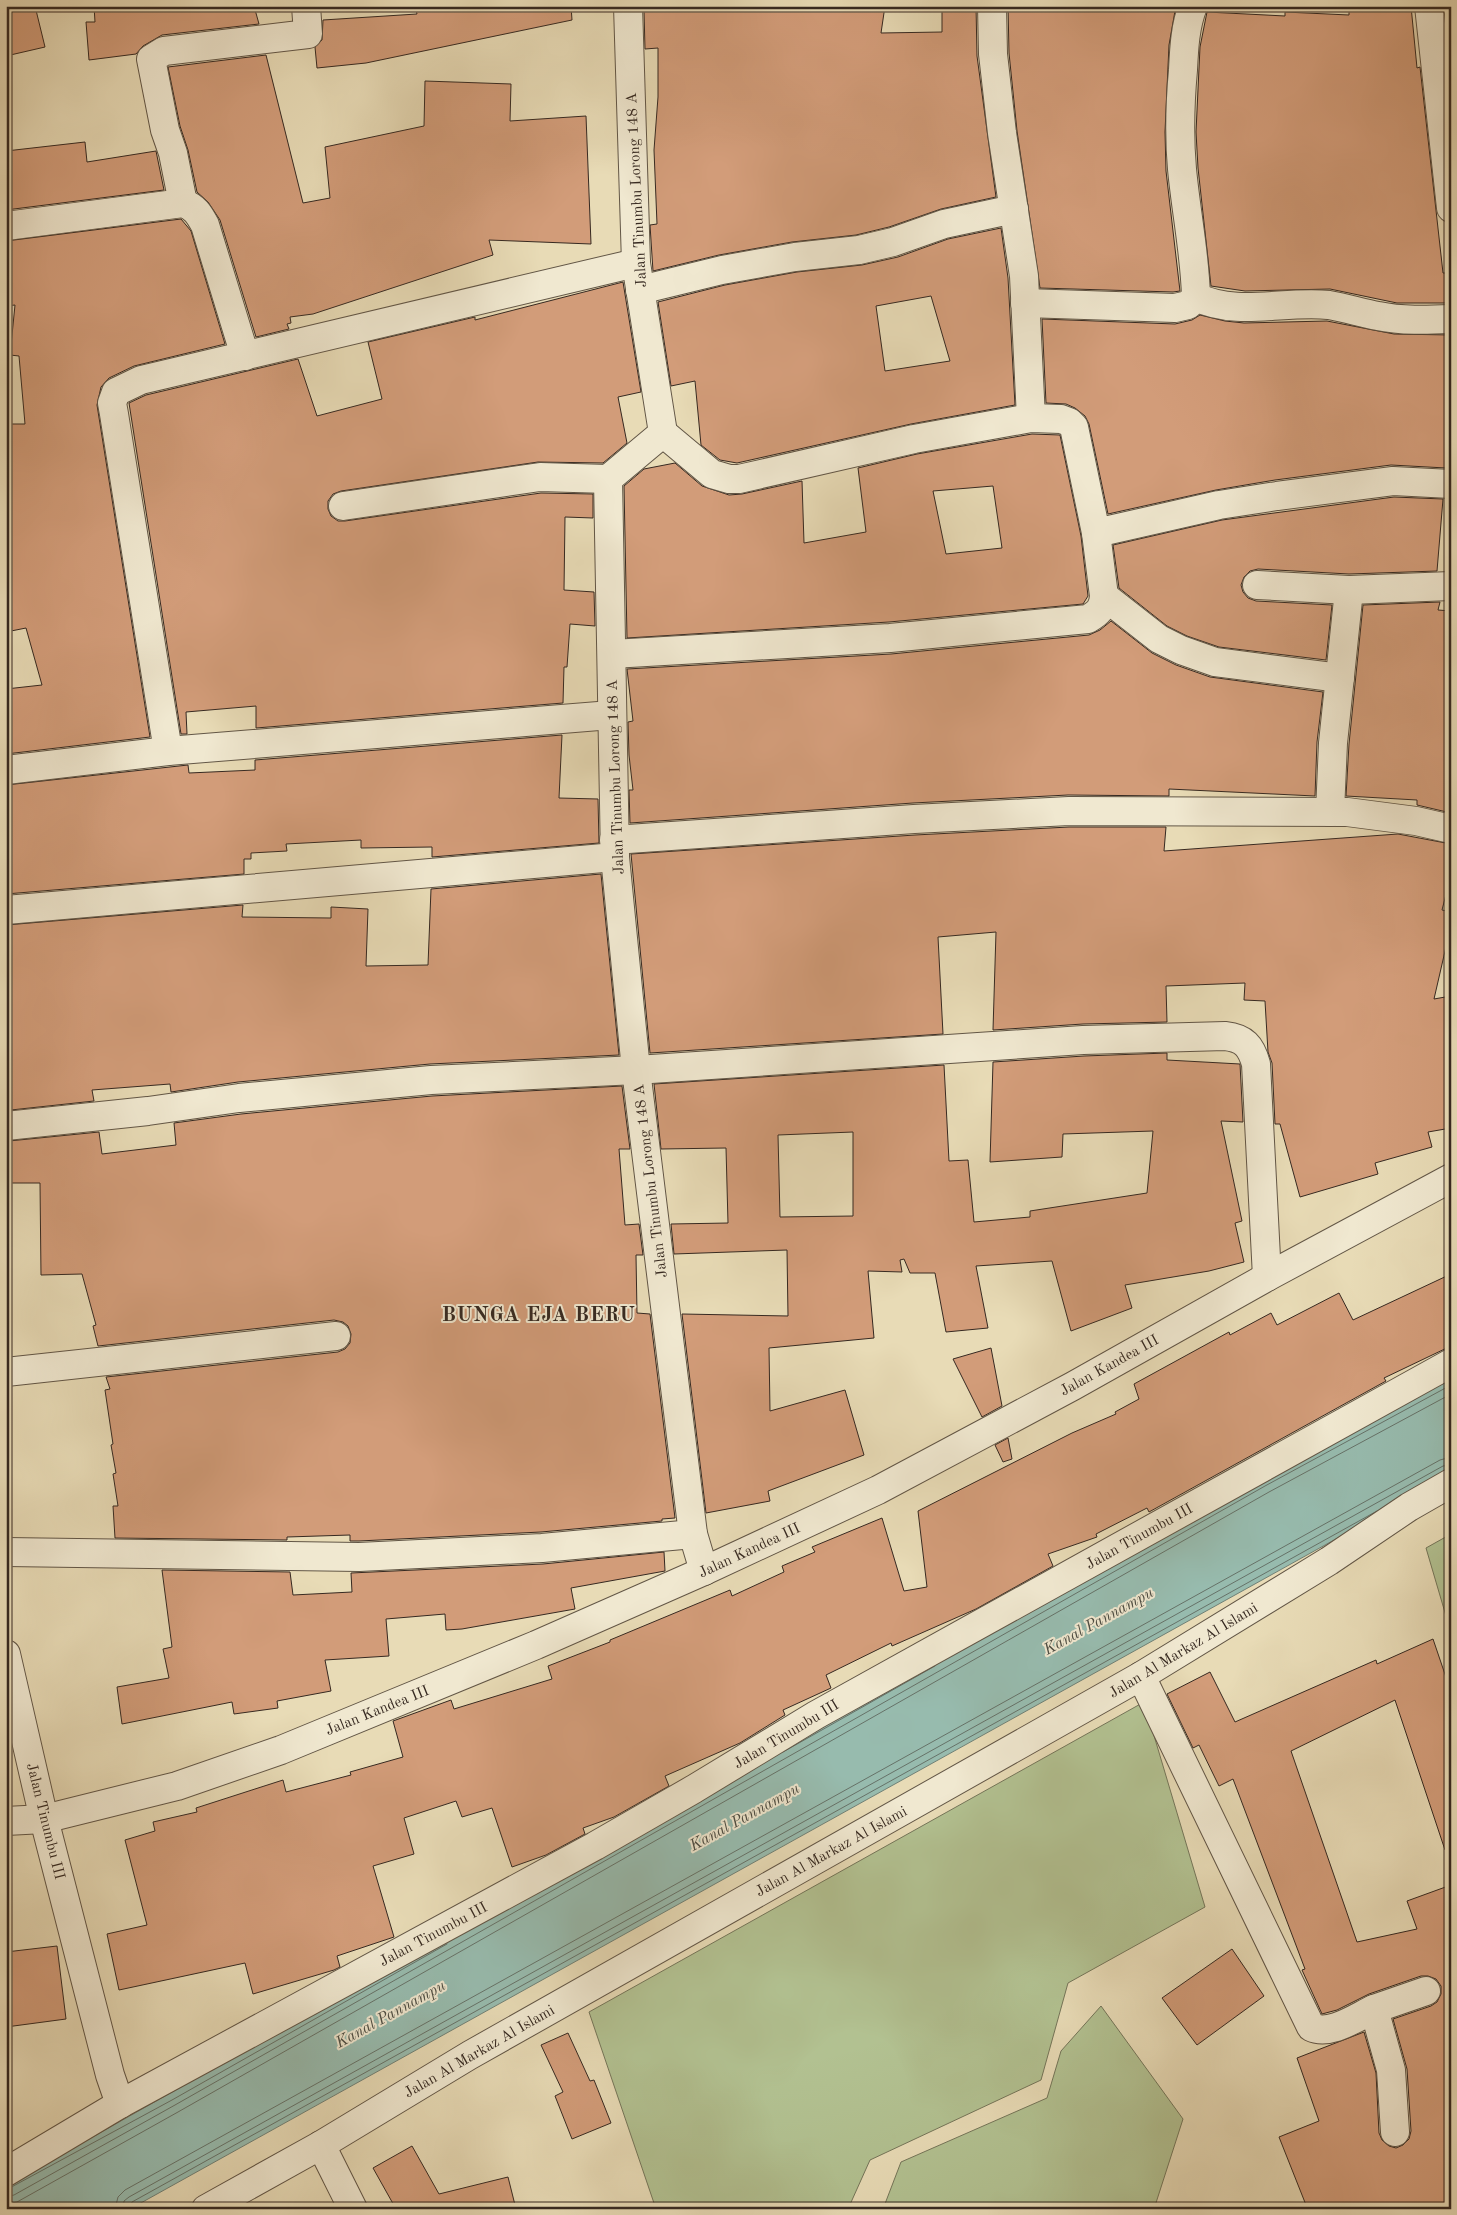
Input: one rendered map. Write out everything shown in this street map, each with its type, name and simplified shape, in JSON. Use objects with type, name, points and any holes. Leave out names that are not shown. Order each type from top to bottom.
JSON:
[{"type":"street","points":[[183,203],[173,153],[165,130],[151,59],[164,51],[308,34],[306,6]]},
{"type":"street","name":"Jalan Tinumbu Lorong 148 A","points":[[628,6],[636,263],[663,433]]},
{"type":"street","points":[[992,6],[993,54],[1001,124],[1024,276],[1031,418]]},
{"type":"street","points":[[1025,303],[1175,308],[1188,305],[1196,297],[1194,256],[1182,170],[1179,130],[1184,52],[1188,17],[1192,6]]},
{"type":"street","points":[[1429,6],[1451,208]]},
{"type":"street","points":[[6,226],[183,203],[194,208],[205,225],[245,356]]},
{"type":"street","points":[[640,290],[722,270],[795,257],[860,250],[893,242],[944,224],[1014,208]]},
{"type":"street","points":[[168,751],[114,414],[113,397],[122,388],[140,380],[636,263]]},
{"type":"street","points":[[1196,297],[1210,304],[1225,306],[1328,305],[1379,316],[1451,319]]},
{"type":"street","points":[[343,506],[540,477],[608,479],[663,433],[712,474],[729,479],[739,479],[914,439],[1031,418],[1060,419],[1069,422],[1074,427],[1096,534],[1104,596],[1103,606],[1088,619],[890,638],[612,654]]},
{"type":"street","name":"Jalan Tinumbu Lorong 148 A","points":[[608,479],[615,848],[636,1070],[693,1534],[704,1570]]},
{"type":"street","points":[[1096,534],[1219,505],[1277,496],[1393,481],[1451,484]]},
{"type":"street","points":[[1257,585],[1349,590],[1451,586]]},
{"type":"street","points":[[1330,812],[1349,590]]},
{"type":"street","points":[[1104,596],[1159,639],[1181,650],[1215,662],[1340,678]]},
{"type":"street","points":[[6,770],[168,751],[611,714]]},
{"type":"street","points":[[6,910],[914,819],[1069,811],[1347,812],[1416,821],[1451,828]]},
{"type":"street","points":[[6,1126],[148,1111],[330,1088],[431,1080],[636,1070],[1083,1040],[1225,1036],[1241,1039],[1252,1049],[1256,1064],[1267,1277]]},
{"type":"street","name":"Jalan Kandea III","points":[[6,1821],[44,1819],[177,1786],[281,1750],[536,1645],[878,1490],[1073,1386],[1267,1277],[1451,1178]]},
{"type":"street","points":[[6,1372],[336,1336]]},
{"type":"street","name":"Jalan Tinumbu III","points":[[6,2172],[120,2104],[595,1846],[816,1715],[1451,1364]]},
{"type":"street","name":"Jalan Al Markaz Al Islami","points":[[206,2209],[321,2145],[470,2055],[1141,1676],[1329,1561],[1409,1507],[1451,1483]]},
{"type":"street","points":[[6,1552],[359,1556],[542,1548],[693,1534]]},
{"type":"street","name":"Jalan Tinumbu III","points":[[6,1654],[44,1819],[110,2075],[120,2104]]},
{"type":"street","points":[[1141,1676],[1311,2026],[1320,2031],[1332,2028],[1374,2009],[1426,1991]]},
{"type":"street","points":[[1374,2009],[1391,2070],[1395,2132]]},
{"type":"street","points":[[321,2145],[353,2209]]},
{"type":"green space","points":[[1451,1534],[1451,1633],[1426,1548]]},
{"type":"green space","points":[[1144,1702],[1205,1907],[1068,1983],[1041,2080],[870,2160],[848,2209],[656,2209],[589,2012]]},
{"type":"green space","points":[[1101,2006],[1183,2119],[1154,2209],[883,2209],[901,2162],[1047,2098],[1061,2051]]},
{"type":"water","name":"Kanal Pannampu","points":[[1451,1372],[1451,1475],[130,2209],[6,2209],[6,2186],[1260,1476]]},
{"type":"building","points":[[26,6],[35,6],[45,47],[6,56],[6,11]]},
{"type":"building","points":[[94,6],[254,6],[259,24],[162,35],[143,46],[136,54],[89,60],[86,22],[95,22]]},
{"type":"building","points":[[415,6],[571,6],[572,20],[366,63],[317,68],[315,47],[322,40],[323,20],[417,14]]},
{"type":"building","points":[[752,6],[885,6],[881,33],[942,32],[942,6],[976,6],[977,56],[996,197],[941,209],[889,227],[856,235],[792,242],[719,255],[653,271],[650,225],[657,224],[654,150],[658,97],[658,48],[645,49],[644,11],[752,8]]},
{"type":"building","points":[[1008,6],[1166,6],[1166,10],[1175,11],[1169,45],[1165,132],[1166,171],[1180,291],[1040,288],[1017,131],[1009,53]]},
{"type":"building","points":[[1349,6],[1411,6],[1417,68],[1420,67],[1443,273],[1451,273],[1451,303],[1397,303],[1330,289],[1245,291],[1211,286],[1196,132],[1200,47],[1207,12],[1285,16],[1285,12],[1349,15]]},
{"type":"building","points":[[266,55],[303,203],[330,198],[325,147],[424,126],[425,81],[511,84],[510,121],[586,116],[591,244],[489,240],[493,255],[313,314],[290,317],[291,323],[287,324],[289,329],[256,337],[220,220],[208,202],[197,192],[188,150],[180,126],[168,67]]},
{"type":"building","points":[[85,142],[87,162],[156,151],[164,190],[6,210],[6,151]]},
{"type":"building","points":[[181,219],[191,231],[225,344],[134,366],[109,378],[101,387],[97,405],[150,737],[6,754],[6,689],[42,685],[26,628],[6,632],[6,424],[25,424],[19,356],[10,355],[15,305],[6,306],[6,241]]},
{"type":"building","points":[[1001,228],[1008,278],[1015,405],[911,424],[737,463],[720,460],[701,445],[695,381],[671,386],[658,302],[725,285],[797,272],[862,265],[898,257],[948,239]],"holes":[[[931,296],[950,361],[885,371],[876,306]]]},
{"type":"building","points":[[623,282],[641,392],[618,397],[627,443],[603,463],[538,462],[341,491],[333,494],[328,501],[328,509],[331,516],[338,521],[345,521],[541,493],[593,494],[593,518],[565,517],[564,590],[594,592],[595,626],[570,624],[567,667],[564,667],[563,703],[256,728],[256,706],[186,712],[187,734],[181,734],[129,403],[146,395],[298,359],[317,416],[382,399],[368,342],[475,317],[475,320]]},
{"type":"building","points":[[1200,315],[1244,323],[1327,321],[1394,334],[1451,335],[1451,449],[1448,449],[1446,468],[1391,465],[1275,480],[1216,490],[1108,514],[1089,424],[1085,416],[1066,404],[1046,403],[1042,319],[1175,324],[1192,320]]},
{"type":"building","points":[[1032,434],[1060,435],[1081,536],[1088,596],[1083,604],[889,622],[627,638],[624,486],[644,469],[675,463],[702,486],[729,495],[802,481],[804,543],[866,532],[858,468],[917,454]],"holes":[[[993,486],[1002,548],[946,554],[933,491]]]},
{"type":"building","points":[[1394,497],[1443,499],[1437,571],[1349,574],[1258,569],[1250,571],[1244,577],[1241,585],[1243,592],[1248,598],[1256,601],[1332,605],[1326,660],[1219,647],[1187,636],[1167,626],[1119,588],[1113,545],[1222,520]]},
{"type":"building","points":[[1440,602],[1438,610],[1451,611],[1451,813],[1417,805],[1417,800],[1346,796],[1349,744],[1363,605]]},
{"type":"building","points":[[1111,621],[1152,653],[1176,665],[1210,677],[1323,692],[1317,742],[1315,796],[1169,789],[1169,796],[1068,795],[913,803],[630,823],[629,790],[633,790],[628,722],[633,721],[627,669],[891,654],[1089,635],[1100,630]]},
{"type":"building","points":[[562,735],[559,798],[598,799],[599,843],[432,857],[432,847],[361,848],[361,840],[286,844],[287,851],[251,853],[251,859],[244,859],[244,874],[6,894],[6,785],[188,765],[189,773],[255,770],[255,760]]},
{"type":"building","points":[[1069,827],[1166,827],[1164,851],[1398,834],[1451,844],[1451,875],[1442,910],[1451,912],[1451,925],[1434,999],[1451,996],[1451,1128],[1428,1132],[1432,1147],[1375,1163],[1378,1174],[1300,1197],[1280,1124],[1275,1124],[1272,1063],[1268,1052],[1265,1001],[1244,1000],[1245,983],[1166,986],[1167,1022],[1083,1024],[993,1030],[996,932],[938,937],[943,1034],[650,1053],[631,854]]},
{"type":"building","points":[[601,874],[619,1055],[430,1064],[238,1082],[171,1092],[170,1084],[92,1090],[94,1101],[11,1110],[11,1107],[6,1108],[6,925],[243,905],[242,917],[331,918],[331,907],[368,909],[366,966],[428,965],[431,889]]},
{"type":"building","points":[[1167,1053],[1167,1060],[1240,1064],[1243,1122],[1221,1121],[1242,1221],[1235,1223],[1244,1262],[1209,1271],[1125,1285],[1132,1308],[1071,1331],[1052,1261],[976,1266],[988,1328],[946,1332],[935,1273],[910,1273],[904,1259],[900,1260],[902,1272],[868,1271],[874,1338],[769,1348],[770,1411],[845,1390],[864,1455],[768,1491],[770,1501],[706,1513],[682,1314],[788,1316],[787,1250],[674,1254],[671,1224],[728,1223],[726,1148],[661,1149],[654,1084],[944,1065],[949,1161],[968,1160],[974,1222],[1030,1217],[1030,1211],[1147,1193],[1153,1131],[1063,1134],[1062,1157],[990,1162],[993,1062]],"holes":[[[853,1132],[853,1216],[780,1217],[778,1135]]]},
{"type":"building","points":[[622,1086],[630,1149],[619,1149],[625,1225],[639,1224],[643,1255],[636,1255],[637,1313],[650,1314],[675,1518],[662,1519],[662,1521],[541,1532],[359,1541],[350,1541],[350,1535],[287,1537],[287,1540],[115,1538],[113,1506],[118,1506],[113,1474],[116,1473],[111,1445],[113,1444],[105,1390],[110,1389],[106,1377],[338,1352],[345,1349],[350,1343],[351,1334],[348,1326],[343,1322],[334,1320],[98,1346],[93,1326],[96,1325],[82,1274],[41,1275],[40,1183],[7,1183],[9,1141],[99,1132],[102,1154],[176,1145],[174,1123],[241,1114],[432,1096]]},
{"type":"building","points":[[1451,1274],[1451,1346],[1384,1378],[1386,1381],[1149,1512],[1147,1508],[1096,1534],[1097,1537],[1048,1554],[1053,1566],[976,1609],[892,1646],[891,1643],[826,1675],[831,1688],[783,1710],[785,1715],[740,1743],[665,1776],[669,1786],[614,1817],[583,1828],[585,1834],[546,1855],[512,1867],[492,1808],[462,1817],[456,1801],[404,1818],[414,1854],[373,1866],[394,1937],[337,1956],[340,1967],[253,1994],[245,1963],[119,1990],[107,1934],[147,1925],[125,1840],[155,1831],[153,1822],[197,1812],[196,1808],[283,1780],[286,1792],[351,1775],[350,1772],[403,1757],[393,1721],[451,1700],[454,1709],[552,1679],[548,1666],[610,1642],[610,1640],[730,1590],[732,1596],[784,1572],[782,1566],[815,1552],[812,1547],[882,1518],[904,1591],[927,1587],[918,1511],[1072,1433],[1116,1414],[1115,1412],[1139,1399],[1134,1384],[1229,1332],[1230,1335],[1271,1313],[1277,1325],[1339,1293],[1353,1320]]},
{"type":"building","points":[[991,1348],[1002,1406],[982,1417],[953,1359]]},
{"type":"building","points":[[1008,1438],[1012,1459],[1003,1462],[995,1445]]},
{"type":"building","points":[[664,1552],[665,1571],[571,1588],[575,1609],[462,1629],[446,1630],[445,1614],[386,1619],[389,1656],[325,1660],[331,1691],[277,1701],[278,1708],[234,1714],[232,1702],[122,1724],[117,1687],[169,1678],[163,1649],[172,1647],[162,1570],[290,1572],[293,1595],[352,1592],[351,1573],[543,1564]]},
{"type":"building","points":[[1433,1639],[1451,1692],[1451,1849],[1445,1850],[1395,1700],[1291,1751],[1357,1942],[1417,1929],[1407,1901],[1451,1885],[1451,2209],[1328,2209],[1306,2205],[1279,2137],[1319,2121],[1297,2058],[1364,2032],[1376,2073],[1379,2133],[1382,2140],[1389,2146],[1396,2148],[1403,2145],[1409,2139],[1411,2131],[1407,2069],[1393,2019],[1431,2006],[1437,2002],[1441,1994],[1441,1986],[1436,1979],[1421,1976],[1369,1994],[1337,2010],[1322,2014],[1302,1970],[1305,1969],[1233,1779],[1219,1786],[1199,1745],[1193,1748],[1167,1694],[1210,1672],[1235,1722],[1376,1660],[1377,1664]]},
{"type":"building","points":[[57,1946],[66,2019],[6,2027],[6,1952]]},
{"type":"building","points":[[1232,1949],[1264,1996],[1197,2045],[1162,1998]]},
{"type":"building","points":[[568,2033],[590,2081],[594,2080],[611,2123],[572,2139],[555,2096],[563,2092],[541,2045]]},
{"type":"building","points":[[412,2146],[439,2194],[508,2177],[516,2209],[396,2209],[373,2168]]},
{"type":"district","name":"BUNGA EJA BERU","points":[[539,1314]]}]
